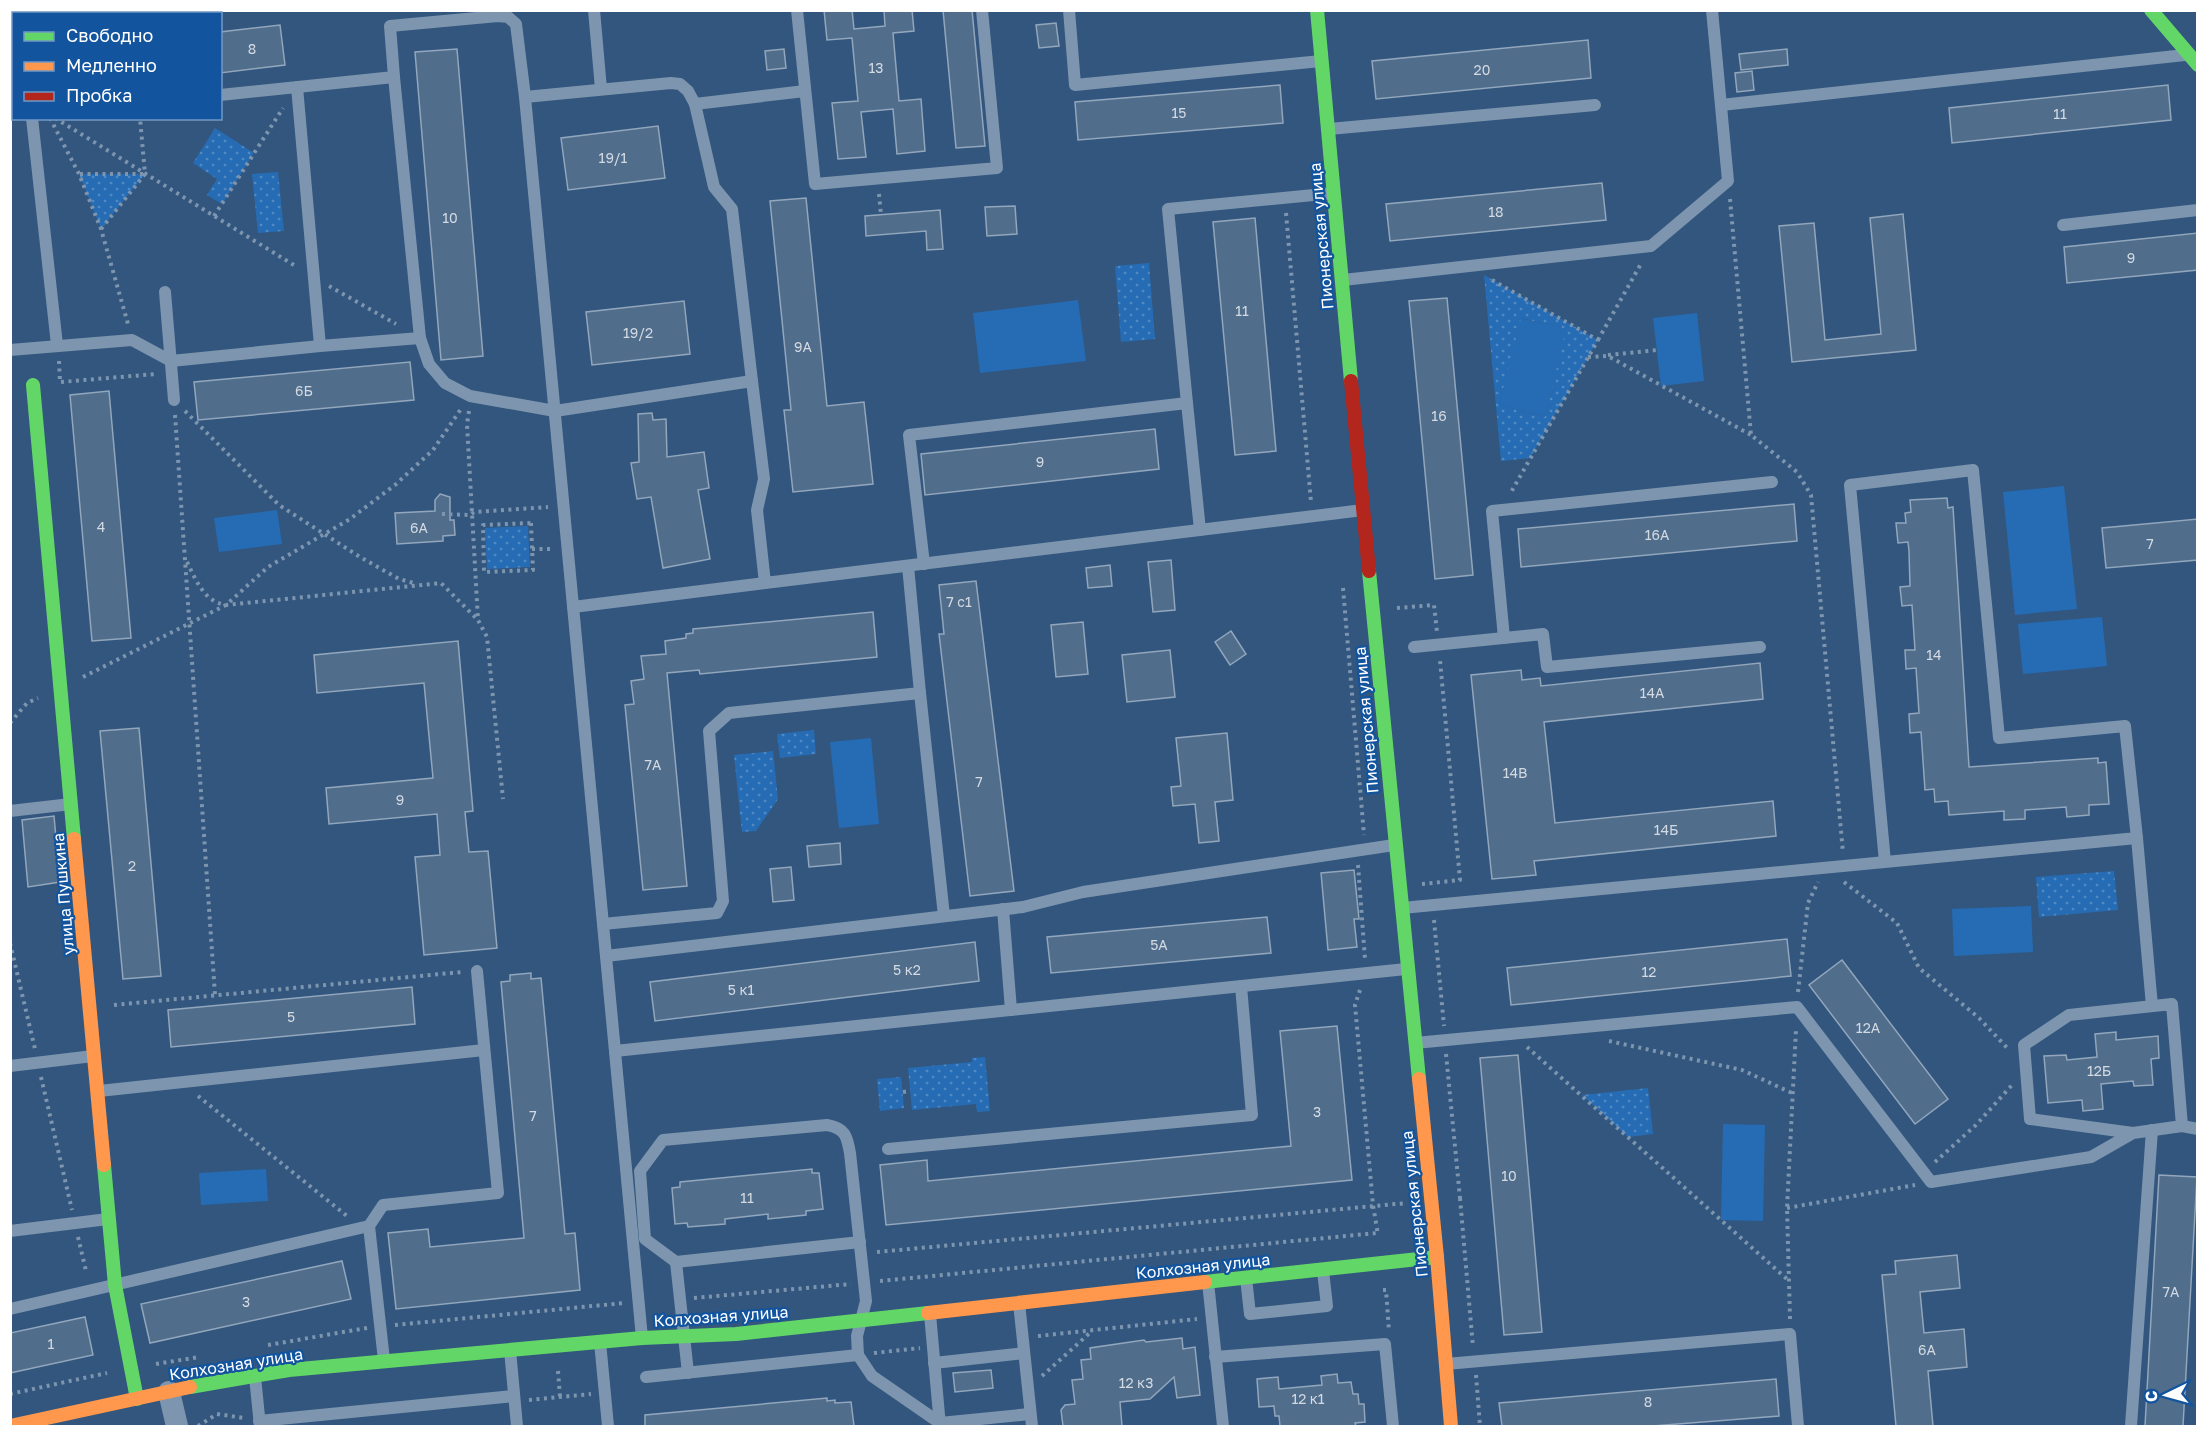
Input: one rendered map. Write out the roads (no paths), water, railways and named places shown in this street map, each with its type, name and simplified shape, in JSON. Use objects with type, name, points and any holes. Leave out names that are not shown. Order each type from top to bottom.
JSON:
[{"type":"street","name":"Пионерская улица","points":[[1317,10],[1401,908],[1437,1257],[1444,1364],[1451,1426]]},
{"type":"street","points":[[2151,10],[2193,60]]},
{"type":"street","name":"улица Пушкина","points":[[33,385],[115,1285],[124,1370],[137,1399]]},
{"type":"street","name":"Колхозная улица","points":[[10,1426],[254,1375],[642,1338],[718,1335],[1437,1257]]},
{"type":"street","points":[[169,1392],[177,1426]]},
{"type":"lane","points":[[594,10],[601,89]]},
{"type":"lane","points":[[797,10],[815,184],[998,168],[982,10]]},
{"type":"lane","points":[[1069,10],[1075,85],[1322,61]]},
{"type":"lane","points":[[1342,280],[1651,246],[1728,182],[1712,10]]},
{"type":"lane","points":[[642,1338],[638,1302],[564,505],[555,411],[525,97],[519,33],[516,24],[508,17],[390,26],[420,338],[429,364],[445,383],[470,396],[555,411],[752,381]]},
{"type":"lane","points":[[1721,105],[2193,60]]},
{"type":"lane","points":[[222,95],[394,77]]},
{"type":"lane","points":[[525,97],[671,82],[680,84],[688,91],[694,104],[714,187],[732,209],[764,479],[757,510],[765,583]]},
{"type":"lane","points":[[297,87],[320,346]]},
{"type":"lane","points":[[694,104],[805,91]]},
{"type":"lane","points":[[1328,129],[1595,105]]},
{"type":"lane","points":[[32,120],[57,345]]},
{"type":"lane","points":[[1200,530],[1168,209],[1334,193]]},
{"type":"lane","points":[[2063,225],[2198,210]]},
{"type":"lane","points":[[165,292],[174,400]]},
{"type":"lane","points":[[10,350],[132,340],[171,361],[420,338]]},
{"type":"lane","points":[[924,564],[909,435],[1187,403]]},
{"type":"lane","points":[[1886,862],[1850,485],[1973,470],[1999,738],[2126,726],[2152,1006]]},
{"type":"lane","points":[[1504,638],[1492,511],[1772,482]]},
{"type":"lane","points":[[573,607],[1363,510]]},
{"type":"lane","points":[[908,566],[944,916]]},
{"type":"lane","points":[[1414,647],[1543,634],[1547,667],[1760,647]]},
{"type":"lane","points":[[603,924],[717,913],[723,901],[709,731],[729,713],[920,693]]},
{"type":"lane","points":[[10,811],[71,804]]},
{"type":"lane","points":[[1401,908],[2137,838]]},
{"type":"lane","points":[[606,956],[1023,907],[1083,892],[1395,845]]},
{"type":"lane","points":[[1003,909],[1011,1010]]},
{"type":"lane","points":[[615,1051],[1407,969]]},
{"type":"lane","points":[[384,1362],[369,1226],[383,1205],[498,1193],[477,971]]},
{"type":"lane","points":[[888,1149],[1252,1115],[1241,986]]},
{"type":"lane","points":[[2182,1126],[2172,1004],[2069,1015],[2024,1045],[2030,1119],[2133,1133],[2182,1126],[2198,1129]]},
{"type":"lane","points":[[1415,1043],[1797,1007],[1927,1177],[2091,1157],[2133,1133]]},
{"type":"lane","points":[[97,1091],[484,1050]]},
{"type":"lane","points":[[10,1066],[94,1055]]},
{"type":"lane","points":[[860,1248],[676,1262],[645,1239],[640,1171],[663,1140],[827,1125],[838,1126],[844,1132],[848,1142],[864,1283],[866,1301],[856,1336],[858,1355],[872,1376],[940,1425],[1009,1421],[1030,1413]]},
{"type":"lane","points":[[2131,1426],[2152,1131]]},
{"type":"lane","points":[[630,1211],[643,1210]]},
{"type":"lane","points":[[10,1231],[109,1219]]},
{"type":"lane","points":[[10,1309],[369,1226]]},
{"type":"lane","points":[[676,1262],[688,1373]]},
{"type":"lane","points":[[1246,1278],[1250,1314],[1326,1306],[1323,1270]]},
{"type":"lane","points":[[1208,1282],[1223,1426]]},
{"type":"lane","points":[[1019,1303],[1032,1426]]},
{"type":"lane","points":[[929,1313],[940,1425]]},
{"type":"lane","points":[[1444,1364],[1790,1334],[1798,1426]]},
{"type":"lane","points":[[600,1342],[608,1426]]},
{"type":"lane","points":[[1215,1357],[1385,1344],[1393,1426]]},
{"type":"lane","points":[[510,1350],[517,1426]]},
{"type":"lane","points":[[934,1363],[1024,1353]]},
{"type":"lane","points":[[646,1377],[858,1355]]},
{"type":"lane","points":[[254,1375],[259,1424],[317,1415],[514,1396]]},
{"type":"lane","points":[[307,1426],[317,1415]]}]
